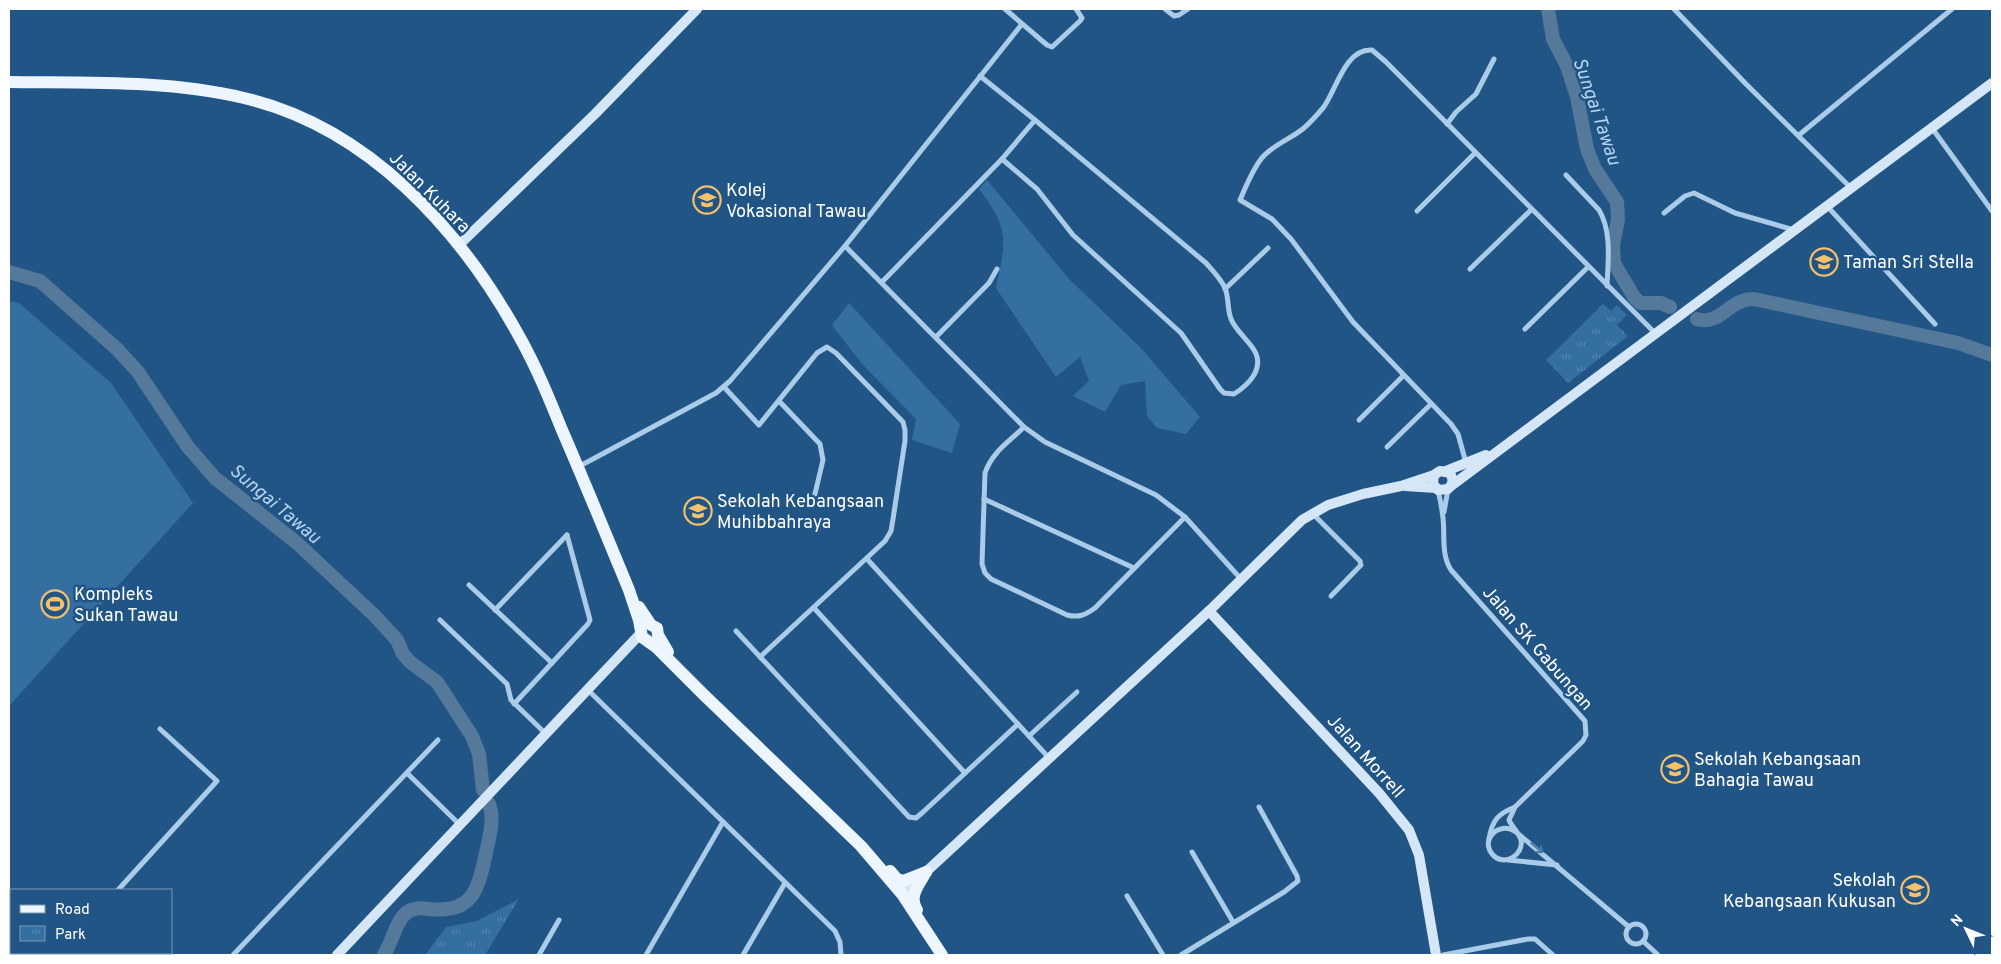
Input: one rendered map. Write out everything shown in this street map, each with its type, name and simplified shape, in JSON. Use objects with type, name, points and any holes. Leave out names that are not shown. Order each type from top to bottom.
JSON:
[{"type":"main road","name":"Jalan Kuhara","points":[[9,82],[187,88],[246,98],[290,111],[335,133],[382,166],[408,189],[459,245],[487,283],[520,337],[578,467],[648,634],[703,694],[861,846]]},
{"type":"main road","points":[[861,846],[869,848],[900,881],[926,872]]},
{"type":"main road","points":[[861,846],[902,894],[942,955]]},
{"type":"main road","points":[[919,918],[919,913],[913,904],[912,897],[926,872]]},
{"type":"street","points":[[459,245],[595,114],[697,9]]},
{"type":"street","points":[[1005,9],[1047,45],[1052,47],[1082,18],[1076,9]]},
{"type":"street","points":[[1165,9],[1174,16],[1188,9]]},
{"type":"street","points":[[1674,9],[1852,188]]},
{"type":"street","points":[[1799,136],[1952,9]]},
{"type":"street","points":[[578,467],[724,387],[845,246],[1022,24]]},
{"type":"street","points":[[1466,463],[1458,434],[1451,424],[1353,322],[1291,239],[1272,219],[1240,200],[1262,158],[1270,150],[1304,128],[1323,107],[1345,65],[1360,52],[1367,49],[1376,52],[1655,333]]},
{"type":"street","points":[[1447,124],[1456,112],[1476,94],[1494,59]]},
{"type":"street","points":[[980,76],[1206,264],[1225,289],[1231,318],[1236,327],[1256,351],[1258,358],[1256,372],[1252,378],[1234,394],[1220,389],[1181,333],[1073,235],[1038,189],[1002,159]]},
{"type":"street","points":[[1401,486],[1443,488],[1503,448],[1992,83]]},
{"type":"street","points":[[882,282],[1002,159],[1035,120]]},
{"type":"street","points":[[1932,128],[1992,210]]},
{"type":"street","points":[[1417,211],[1475,153]]},
{"type":"street","points":[[1566,175],[1603,216],[1607,239],[1607,286]]},
{"type":"street","points":[[1664,213],[1685,196],[1694,193],[1735,214],[1795,230]]},
{"type":"street","points":[[1827,206],[1935,324]]},
{"type":"street","points":[[1470,269],[1531,210]]},
{"type":"street","points":[[845,246],[1024,427],[1045,442],[1156,495],[1185,517],[1241,580]]},
{"type":"street","points":[[1225,289],[1268,248]]},
{"type":"street","points":[[1525,329],[1588,267]]},
{"type":"street","points":[[936,337],[989,283],[997,269]]},
{"type":"street","points":[[724,387],[760,425],[817,353],[827,347],[831,348],[862,378],[903,422],[905,430],[891,531],[867,559],[760,657]]},
{"type":"street","points":[[1359,420],[1404,376]]},
{"type":"street","points":[[779,401],[820,444],[823,460],[814,498]]},
{"type":"street","points":[[1387,447],[1431,404]]},
{"type":"street","points":[[1024,427],[1002,446],[987,465],[985,472],[982,564],[985,573],[1003,586],[1067,615],[1076,617],[1086,615],[1185,517]]},
{"type":"street","points":[[902,894],[1209,612],[1282,537],[1312,513],[1342,500],[1401,486],[1434,475],[1440,471],[1446,471],[1503,448]]},
{"type":"street","points":[[1443,488],[1452,477],[1446,471]]},
{"type":"street","points":[[1434,475],[1432,481],[1443,488]]},
{"type":"street","name":"Jalan SK Gabungan","points":[[1443,488],[1444,554],[1450,570],[1585,721],[1586,735],[1577,748],[1515,807],[1503,812],[1494,821],[1491,826],[1489,839]]},
{"type":"street","name":"Jalan SK Gabungan","points":[[1443,488],[1443,517]]},
{"type":"street","points":[[984,499],[1134,568]]},
{"type":"street","points":[[1312,513],[1360,561],[1361,565],[1332,596]]},
{"type":"street","points":[[495,610],[567,536],[590,620],[514,704]]},
{"type":"street","points":[[867,559],[1050,758]]},
{"type":"street","points":[[469,586],[552,663]]},
{"type":"street","points":[[814,608],[964,773]]},
{"type":"street","name":"Jalan Morrell","points":[[1209,612],[1379,793],[1409,830],[1419,855],[1436,955]]},
{"type":"street","points":[[440,620],[507,684],[511,700],[514,704],[546,734]]},
{"type":"street","points":[[736,631],[909,817],[916,818],[1018,724]]},
{"type":"street","points":[[337,955],[622,654],[648,634]]},
{"type":"street","points":[[588,690],[835,932],[840,942],[841,955]]},
{"type":"street","points":[[1029,736],[1078,692]]},
{"type":"street","points":[[119,889],[217,781],[160,728]]},
{"type":"street","points":[[233,955],[438,740]]},
{"type":"street","points":[[407,773],[460,825]]},
{"type":"street","points":[[1181,955],[1284,892],[1298,881],[1259,807]]},
{"type":"street","points":[[1507,860],[1520,851],[1521,841],[1510,820],[1515,807]]},
{"type":"street","points":[[646,955],[723,822]]},
{"type":"street","points":[[1557,865],[1496,858],[1488,845],[1489,839],[1493,833],[1501,828],[1507,827],[1516,832],[1557,865],[1629,927]]},
{"type":"street","points":[[1192,852],[1234,922]]},
{"type":"street","points":[[743,955],[785,883]]},
{"type":"street","points":[[1127,896],[1163,955]]},
{"type":"street","points":[[539,955],[559,920]]},
{"type":"street","points":[[1636,924],[1643,926],[1646,935],[1643,941],[1637,944],[1628,940],[1626,934],[1629,927],[1636,924]]},
{"type":"street","points":[[1443,955],[1528,939],[1535,939],[1553,955]]},
{"type":"street","points":[[1643,941],[1658,955]]},
{"type":"green space","points":[[987,180],[1070,280],[1141,348],[1200,417],[1186,434],[1157,428],[1147,416],[1145,381],[1121,385],[1105,412],[1073,396],[1089,381],[1080,357],[1056,377],[996,288],[1002,258],[1003,236],[996,215],[979,189]]},
{"type":"green space","name":"Kompleks Sukan Tawau","points":[[9,301],[19,303],[111,383],[193,503],[9,706]]},
{"type":"green space","points":[[849,303],[960,424],[952,453],[912,440],[916,419],[862,364],[832,325]]},
{"type":"green space","points":[[1603,304],[1611,311],[1617,305],[1627,315],[1617,325],[1628,336],[1568,383],[1546,360]]},
{"type":"green space","points":[[519,899],[485,955],[425,955],[446,927],[477,921]]},
{"type":"waterway","name":"Sungai Tawau","points":[[1548,9],[1553,39],[1567,66],[1577,97],[1587,149],[1595,169],[1617,202],[1618,220],[1613,245],[1614,263],[1634,297],[1640,303],[1661,303],[1670,307]]},
{"type":"waterway","name":"Sungai Tawau","points":[[9,272],[40,281],[117,349],[138,372],[188,447],[215,478],[297,543],[375,616],[397,640],[403,654],[410,662],[437,682],[472,736],[479,754],[483,790]]},
{"type":"waterway","points":[[1697,319],[1713,319],[1737,303],[1754,299],[1958,343],[1992,355]]},
{"type":"waterway","name":"Sungai Tawau","points":[[384,955],[399,922],[408,912],[417,908],[445,909],[456,907],[465,903],[472,896],[480,877],[490,835],[491,810],[489,804]]},
{"type":"place","name":"Kolej Vokasional Tawau","points":[[707,200]]},
{"type":"place","name":"Taman Sri Stella","points":[[1824,262]]},
{"type":"place","name":"Sekolah Kebangsaan Muhibbahraya","points":[[698,511]]},
{"type":"place","name":"Kompleks Sukan Tawau","points":[[55,604]]},
{"type":"place","name":"Sekolah Kebangsaan Bahagia Tawau","points":[[1675,769]]},
{"type":"place","name":"Sekolah Kebangsaan Kukusan","points":[[1915,890]]}]
